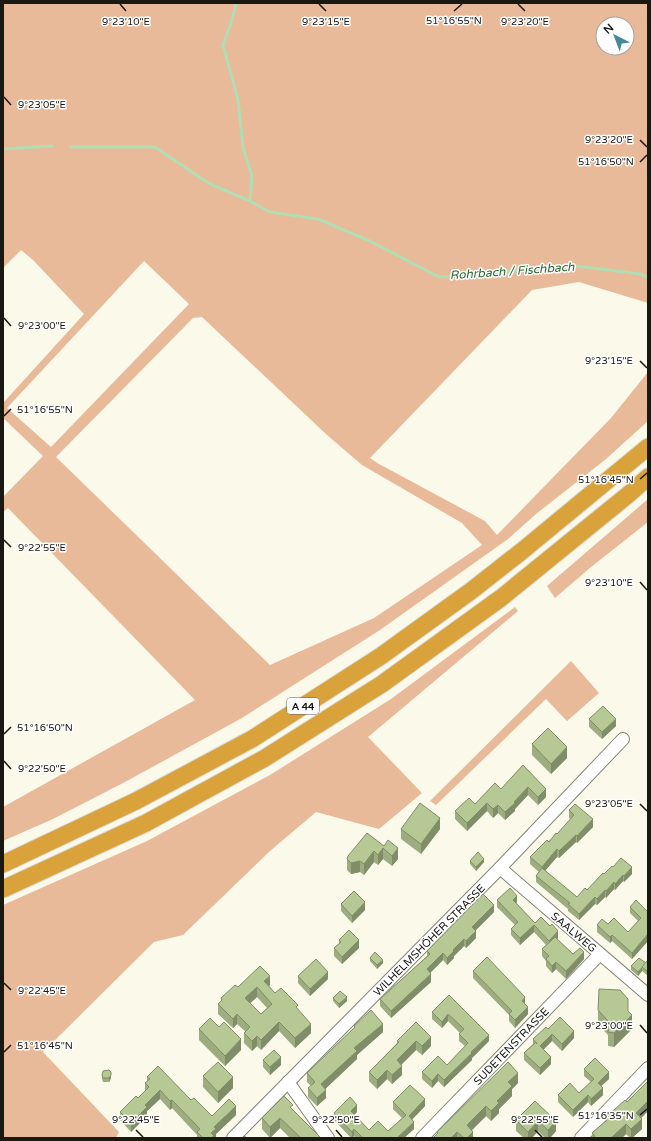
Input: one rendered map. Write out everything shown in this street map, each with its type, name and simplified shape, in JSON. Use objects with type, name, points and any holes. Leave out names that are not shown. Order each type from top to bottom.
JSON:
[{"type":"highway","name":"A 44","points":[[3,864],[136,801],[252,739],[382,656],[516,556],[648,447]]},
{"type":"highway","name":"A 44","points":[[3,888],[146,823],[265,758],[382,684],[501,598],[648,477]]},
{"type":"street","name":"WILHELMSHÖHER STRASSE","points":[[233,1138],[500,868],[623,739]]},
{"type":"street","name":"SAALWEG","points":[[500,868],[648,995]]},
{"type":"street","name":"SUDETENSTRASSE","points":[[422,1138],[600,954]]},
{"type":"street","points":[[581,1138],[648,1068]]},
{"type":"street","points":[[288,1082],[328,1138]]},
{"type":"shaded area","points":[[3,3],[648,3],[648,303],[579,282],[532,290],[370,458],[485,521],[497,535],[611,418],[648,372],[648,421],[606,459],[536,514],[508,539],[380,630],[242,718],[125,782],[53,819],[3,841],[3,807],[195,700],[8,508],[3,512],[3,497],[43,456],[3,418],[3,403],[84,314],[33,260],[21,250],[3,268]],"holes":[[[144,261],[189,304],[51,447],[7,408]],[[202,317],[327,435],[362,465],[462,523],[482,545],[374,618],[270,665],[56,457],[193,318]]]},
{"type":"shaded area","points":[[648,499],[648,522],[591,567],[555,598],[547,586]]},
{"type":"shaded area","points":[[515,607],[518,611],[368,737],[422,793],[379,829],[316,812],[270,851],[183,935],[154,942],[43,1052],[119,1132],[116,1138],[3,1138],[3,905],[147,841],[270,775],[391,699]]},
{"type":"shaded area","points":[[571,661],[599,693],[567,721],[546,699],[436,805],[430,801]]},
{"type":"building","points":[[603,706],[616,719],[602,732],[589,719]]},
{"type":"building","points":[[548,728],[567,747],[551,764],[532,744]]},
{"type":"building","points":[[523,765],[546,789],[538,797],[528,787],[514,802],[515,803],[505,812],[498,805],[493,809],[487,803],[467,823],[455,811],[469,798],[475,804],[495,783],[501,789]]},
{"type":"building","points":[[420,803],[440,818],[421,844],[401,829]]},
{"type":"building","points":[[575,804],[593,819],[577,836],[576,835],[559,851],[557,849],[542,867],[530,857],[547,840],[549,842],[574,815],[569,810]]},
{"type":"building","points":[[367,833],[384,846],[388,840],[398,848],[392,856],[383,848],[378,855],[374,851],[364,864],[360,861],[351,863],[347,859],[348,856]]},
{"type":"building","points":[[478,852],[484,859],[476,867],[470,861]]},
{"type":"building","points":[[621,858],[632,867],[615,884],[614,882],[606,891],[605,890],[597,899],[595,897],[579,914],[568,904],[570,903],[536,876],[542,868],[577,897],[585,888],[587,890],[603,873],[604,874],[612,866],[613,867]]},
{"type":"building","points":[[510,888],[517,896],[513,900],[535,923],[541,917],[550,926],[552,924],[558,931],[549,941],[534,925],[520,938],[511,929],[518,922],[497,900]]},
{"type":"building","points":[[354,891],[365,902],[352,916],[341,904]]},
{"type":"building","points":[[483,894],[494,905],[472,927],[476,931],[466,941],[464,939],[447,958],[443,953],[427,969],[431,974],[391,1011],[380,999],[430,954],[427,951]]},
{"type":"building","points":[[636,900],[648,912],[648,934],[632,953],[612,935],[610,937],[597,925],[602,919],[608,924],[614,918],[628,932],[641,918],[630,907]]},
{"type":"building","points":[[349,930],[359,940],[342,957],[334,948],[341,942],[339,940]]},
{"type":"building","points":[[555,937],[573,954],[580,948],[584,952],[566,971],[556,962],[552,966],[546,959],[549,956],[542,949]]},
{"type":"building","points":[[375,952],[383,960],[377,965],[370,958]]},
{"type":"building","points":[[487,957],[525,997],[522,1001],[528,1007],[515,1020],[509,1014],[512,1011],[473,971]]},
{"type":"building","points":[[639,958],[646,963],[638,972],[631,966]]},
{"type":"building","points":[[316,959],[328,972],[310,989],[298,976]]},
{"type":"building","points":[[647,961],[648,962],[648,972],[642,967]]},
{"type":"building","points":[[260,966],[270,976],[264,981],[275,993],[281,988],[298,1005],[296,1007],[311,1024],[295,1038],[279,1022],[261,1040],[257,1036],[252,1041],[244,1033],[250,1027],[237,1014],[233,1019],[218,1004],[222,1000],[221,998],[235,985],[238,987]],"holes":[[[257,987],[272,1004],[261,1014],[245,998]]]},
{"type":"building","points":[[599,989],[620,990],[628,999],[628,1011],[632,1015],[614,1033],[608,1032],[609,1022],[598,1010]]},
{"type":"building","points":[[340,991],[347,997],[339,1004],[333,998]]},
{"type":"building","points":[[449,995],[489,1035],[444,1080],[438,1074],[432,1081],[422,1072],[438,1056],[447,1065],[468,1043],[459,1034],[464,1029],[448,1014],[442,1022],[432,1012]]},
{"type":"building","points":[[371,1010],[383,1024],[354,1048],[357,1051],[321,1084],[326,1090],[317,1098],[308,1088],[315,1082],[307,1073]]},
{"type":"building","points":[[560,1017],[574,1031],[562,1044],[552,1034],[540,1046],[551,1057],[540,1068],[524,1053],[536,1042],[533,1039],[546,1027],[548,1029]]},
{"type":"building","points":[[210,1018],[219,1027],[224,1022],[241,1039],[225,1056],[199,1029]]},
{"type":"building","points":[[416,1022],[431,1037],[422,1046],[416,1041],[397,1060],[402,1066],[392,1075],[387,1070],[377,1080],[369,1072],[399,1042],[397,1041]]},
{"type":"building","points":[[274,1050],[281,1057],[270,1067],[263,1060]]},
{"type":"building","points":[[595,1058],[609,1072],[598,1083],[603,1088],[591,1099],[588,1095],[573,1110],[558,1095],[570,1083],[579,1093],[594,1079],[584,1069]]},
{"type":"building","points":[[218,1062],[233,1077],[218,1092],[203,1076]]},
{"type":"building","points":[[508,1062],[518,1073],[508,1082],[512,1086],[497,1101],[499,1103],[491,1111],[486,1106],[467,1125],[473,1132],[467,1138],[464,1138],[457,1132],[451,1138],[433,1138],[438,1133],[437,1132]]},
{"type":"building","points":[[158,1066],[191,1100],[194,1098],[212,1116],[229,1099],[236,1106],[214,1127],[216,1129],[211,1133],[214,1136],[211,1138],[203,1138],[197,1132],[200,1129],[172,1100],[170,1101],[160,1090],[145,1105],[147,1107],[131,1123],[120,1112],[136,1096],[138,1098],[149,1087],[145,1083],[150,1079],[147,1077]]},
{"type":"building","points":[[109,1070],[111,1075],[109,1078],[103,1078],[103,1071]]},
{"type":"building","points":[[648,1081],[648,1101],[636,1113],[642,1119],[631,1129],[626,1124],[611,1138],[593,1138],[595,1136],[592,1133],[607,1120],[605,1118],[625,1100],[627,1102]]},
{"type":"building","points":[[410,1085],[425,1099],[409,1116],[414,1122],[397,1138],[363,1138],[354,1129],[352,1132],[334,1113],[350,1097],[357,1105],[351,1111],[369,1130],[378,1121],[388,1131],[406,1115],[393,1102]]},
{"type":"building","points":[[284,1096],[293,1105],[290,1107],[321,1138],[298,1138],[300,1137],[280,1118],[270,1127],[262,1118]]},
{"type":"building","points":[[535,1101],[556,1121],[548,1130],[538,1121],[528,1132],[516,1120]]},
{"type":"waterway","points":[[236,3],[232,20],[223,45],[238,100],[243,147],[252,176],[250,201]]},
{"type":"waterway","name":"Rohrbach / Fischbach","points":[[3,149],[52,146]]},
{"type":"waterway","name":"Rohrbach / Fischbach","points":[[71,147],[155,147],[210,184],[250,201],[270,212],[318,219],[370,241],[439,277],[576,266],[641,274],[648,278]]}]
